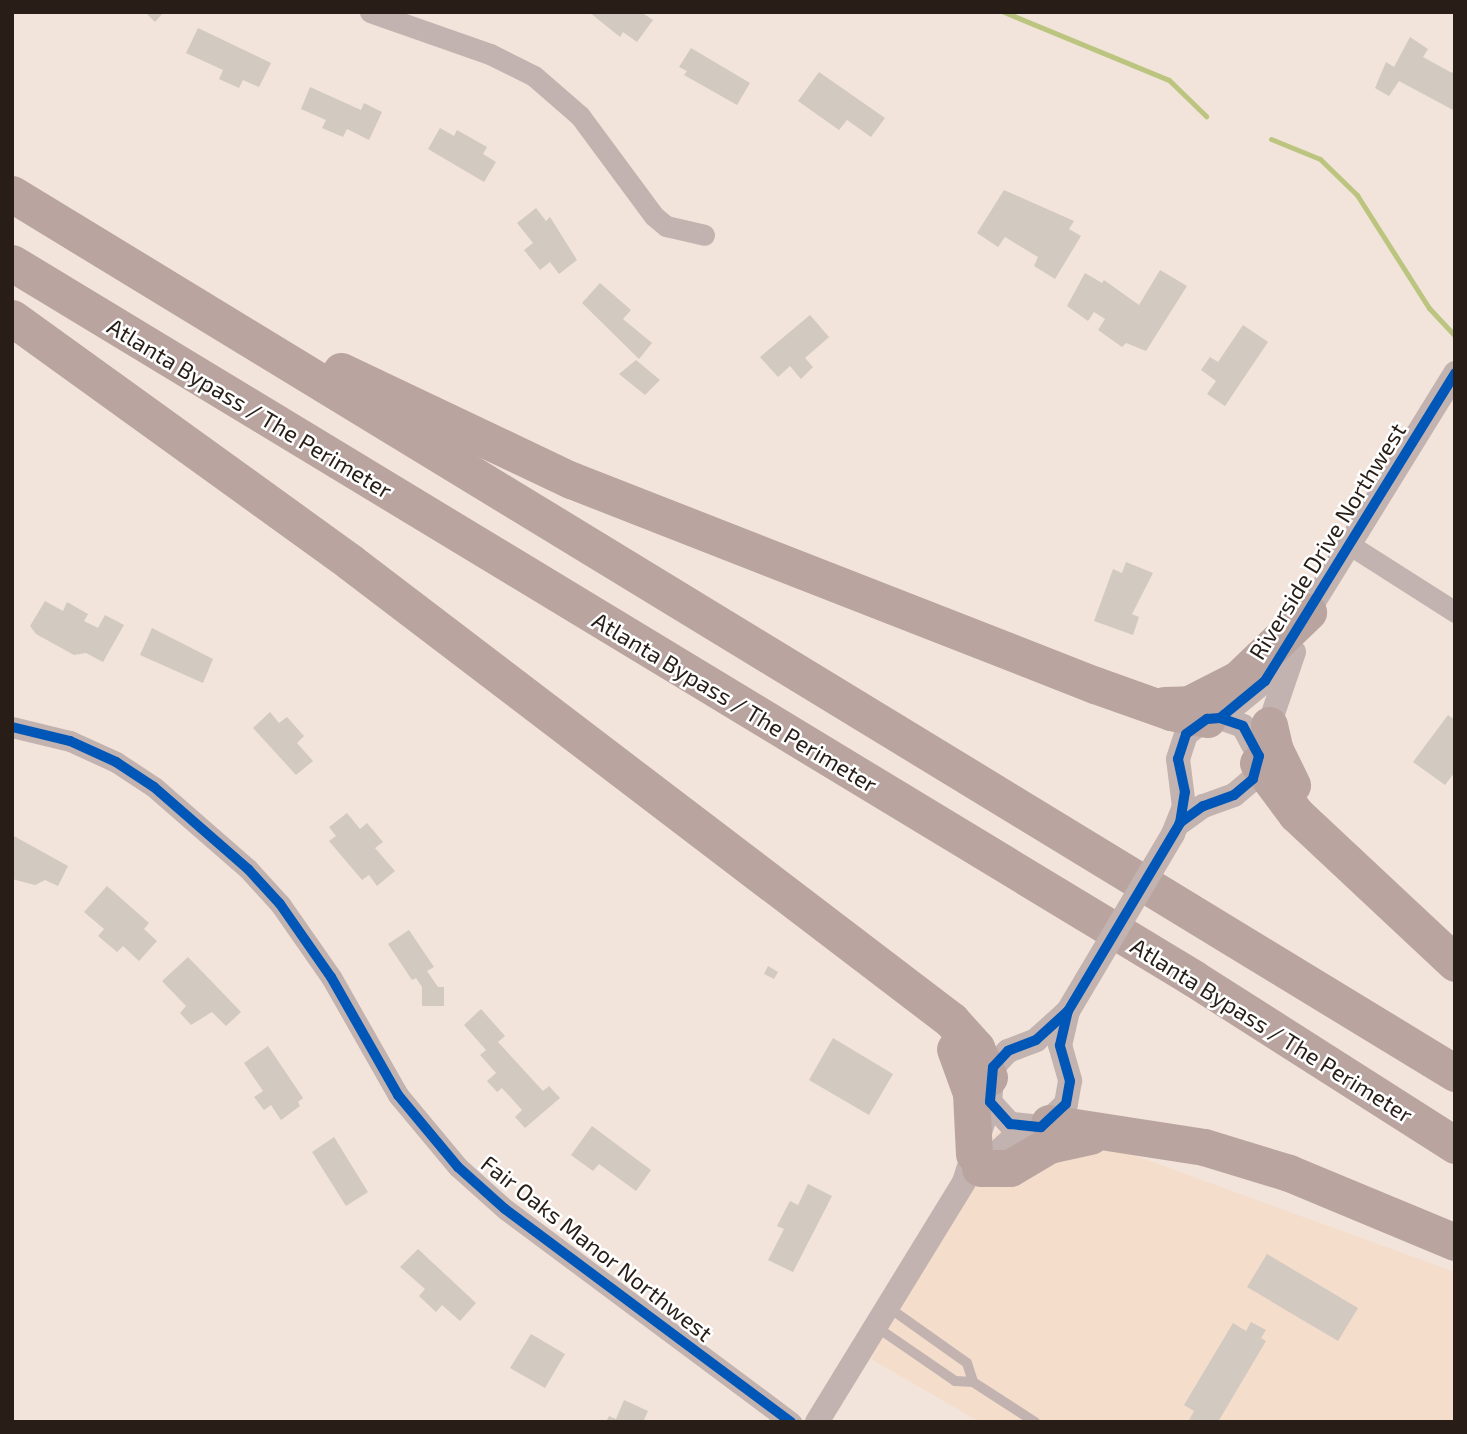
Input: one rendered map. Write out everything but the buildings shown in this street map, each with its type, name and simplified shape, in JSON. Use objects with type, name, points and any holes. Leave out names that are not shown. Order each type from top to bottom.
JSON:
[{"type":"highway","points":[[12,194],[1455,1073]]},
{"type":"highway","name":"Atlanta Bypass / The Perimeter","points":[[12,263],[1193,978],[1455,1145]]},
{"type":"highway","points":[[188,300],[571,480],[1154,706],[1213,719]]},
{"type":"highway","points":[[12,318],[349,562],[922,999],[965,1033],[989,1089]]},
{"type":"highway","points":[[1154,706],[1189,704],[1238,679],[1308,612]]},
{"type":"highway","points":[[1262,748],[1283,771],[1336,849],[1455,962]]},
{"type":"highway","points":[[922,999],[962,1063],[971,1093],[972,1168],[1010,1168],[1049,1145],[1075,1137],[1119,1134]]},
{"type":"highway","points":[[1037,1126],[1119,1134],[1204,1147],[1289,1172],[1455,1242]]},
{"type":"street","points":[[370,12],[491,54],[534,76],[580,116],[654,216],[666,226],[704,236]]},
{"type":"street","name":"Riverside Drive Northwest","points":[[1177,828],[1185,792],[1180,746],[1186,734],[1213,719],[1265,681],[1455,373]]},
{"type":"street","points":[[1350,545],[1455,612]]},
{"type":"street","name":"Riverside Drive Northwest","points":[[1177,828],[1222,799],[1245,788],[1262,748],[1308,612]]},
{"type":"street","points":[[1213,719],[1242,726],[1262,748]]},
{"type":"street","name":"Fair Oaks Manor Northwest","points":[[12,727],[70,741],[116,762],[154,787],[248,869],[280,904],[331,977],[398,1095],[458,1167],[505,1209],[791,1422]]},
{"type":"street","points":[[817,1422],[972,1168],[989,1089],[999,1058],[1036,1040],[1068,1011],[1177,828]]},
{"type":"street","points":[[972,1168],[1060,1114],[1070,1093],[1060,1045],[1068,1011]]},
{"type":"street","points":[[989,1089],[1003,1119],[1037,1126]]},
{"type":"lane","points":[[881,1316],[955,1381],[973,1382],[1035,1422]]},
{"type":"lane","points":[[881,1316],[967,1363],[973,1382]]},
{"type":"shaded area","points":[[1021,1114],[1455,1272],[1455,1422],[980,1422],[871,1359],[1003,1119]]},
{"type":"waterway","points":[[1004,12],[1169,80],[1206,116]]},
{"type":"waterway","points":[[1271,139],[1320,159],[1357,195],[1429,308],[1455,336]]},
{"type":"cycle path","points":[[1220,718],[1265,681],[1455,373]]},
{"type":"cycle path","points":[[1068,1011],[1036,1040],[1008,1051],[993,1067],[990,1102],[1010,1124],[1041,1127],[1066,1104],[1070,1081],[1060,1045],[1068,1011],[1180,823],[1185,792],[1178,759],[1186,734],[1207,719],[1220,718],[1243,726],[1259,756],[1253,779],[1234,795],[1203,806],[1180,823]]},
{"type":"cycle path","points":[[12,727],[70,741],[116,762],[154,787],[248,869],[280,904],[331,977],[398,1095],[458,1167],[505,1209],[791,1422]]}]
